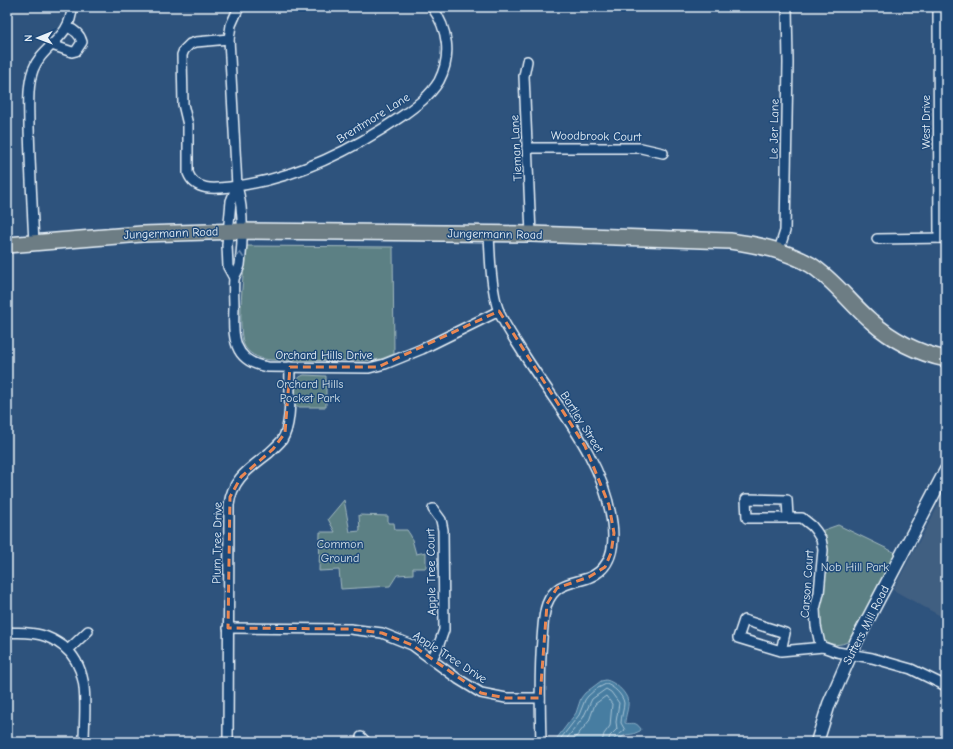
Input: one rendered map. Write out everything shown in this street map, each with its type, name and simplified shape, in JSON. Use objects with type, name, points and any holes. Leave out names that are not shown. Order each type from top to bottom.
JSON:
[{"type":"main road","name":"Jungermann Road","points":[[7,245],[142,234],[235,231],[531,234],[730,241],[779,250],[812,266],[833,282],[871,322],[892,338],[916,350],[946,359]]},
{"type":"street","points":[[34,243],[31,188],[30,89],[33,70],[39,58],[67,27],[72,7]]},
{"type":"street","points":[[235,231],[241,201],[237,186],[230,39],[232,25],[239,7]]},
{"type":"street","name":"Brentmore Lane","points":[[230,39],[196,42],[190,44],[184,50],[182,55],[183,104],[188,125],[188,173],[191,180],[195,184],[208,188],[257,183],[330,157],[391,123],[426,97],[439,81],[443,71],[447,44],[440,17],[432,7]]},
{"type":"street","name":"Le Jer Lane","points":[[779,250],[785,231],[787,7]]},
{"type":"street","name":"West Drive","points":[[938,7],[942,87],[942,238]]},
{"type":"street","points":[[52,45],[72,52],[76,51],[82,42],[81,37],[75,30],[67,27]]},
{"type":"street","name":"Tieman Lane","points":[[527,62],[524,76],[531,234]]},
{"type":"street","name":"Woodbrook Court","points":[[527,148],[641,148],[663,153]]},
{"type":"street","name":"Orchard Hills Drive","points":[[234,278],[228,267],[227,245],[235,231]]},
{"type":"street","name":"Orchard Hills Drive","points":[[235,231],[240,267],[234,278],[233,332],[235,343],[246,358],[260,366],[378,367],[422,349],[499,311]]},
{"type":"street","name":"Bartley Street","points":[[489,234],[494,290],[499,311],[504,322],[532,366],[585,446],[600,478],[609,505],[614,532],[614,543],[605,567],[597,574],[589,578],[565,584],[557,588],[547,604],[542,636],[540,698],[541,742]]},
{"type":"street","points":[[877,239],[942,238]]},
{"type":"street","name":"Plum Tree Drive","points":[[228,742],[230,497],[233,488],[241,477],[281,441],[285,433],[288,424],[290,367]]},
{"type":"street","name":"Sutters Mill Road","points":[[817,742],[829,704],[851,654],[915,523],[946,470]]},
{"type":"street","name":"Carson Court","points":[[788,517],[787,500],[746,499],[747,518],[802,518],[812,526],[820,539],[823,550],[819,593],[815,609],[817,636],[823,647]]},
{"type":"street","name":"Apple Tree Court","points":[[432,659],[444,630],[443,530],[441,520],[433,509]]},
{"type":"street","points":[[781,651],[785,633],[744,620],[738,638],[781,651],[823,647],[837,652],[872,658],[911,669],[946,686]]},
{"type":"street","name":"Apple Tree Drive","points":[[228,628],[350,629],[368,630],[382,633],[412,645],[458,679],[481,693],[506,698],[540,698]]},
{"type":"street","points":[[68,650],[88,631]]},
{"type":"street","points":[[7,632],[43,635],[53,639],[68,650],[80,668],[83,679],[84,742]]},
{"type":"highlighted area","points":[[499,311],[585,446],[609,505],[614,533],[611,553],[605,567],[589,577],[557,588],[547,604],[540,698],[506,698],[481,693],[412,645],[382,633],[350,629],[228,628],[230,497],[241,477],[273,449],[285,433],[290,367],[378,367]]},
{"type":"shaded area","points":[[946,491],[946,619],[893,590]]},
{"type":"green space","points":[[246,246],[393,247],[394,354],[381,359],[365,361],[271,360],[260,358],[250,353],[245,347],[242,339],[241,328],[241,299]]},
{"type":"green space","name":"Orchard Hills Pocket Park","points":[[304,375],[326,376],[326,407],[294,407],[295,384],[300,377]]},
{"type":"green space","name":"Common Ground","points":[[344,500],[350,532],[360,531],[359,515],[388,516],[388,523],[394,523],[395,530],[407,530],[411,536],[416,554],[426,552],[426,568],[413,568],[413,574],[397,575],[390,586],[341,589],[339,570],[319,571],[320,532],[335,532],[328,519]]},
{"type":"green space","name":"Nob Hill Park","points":[[838,525],[896,553],[849,641],[843,644],[829,643],[823,639],[819,621],[827,558],[827,550],[821,531]]},
{"type":"water","points":[[606,680],[620,688],[627,698],[628,704],[625,723],[633,723],[637,725],[641,729],[640,731],[625,735],[616,742],[554,742],[576,713],[581,698],[585,693],[601,681]]}]
